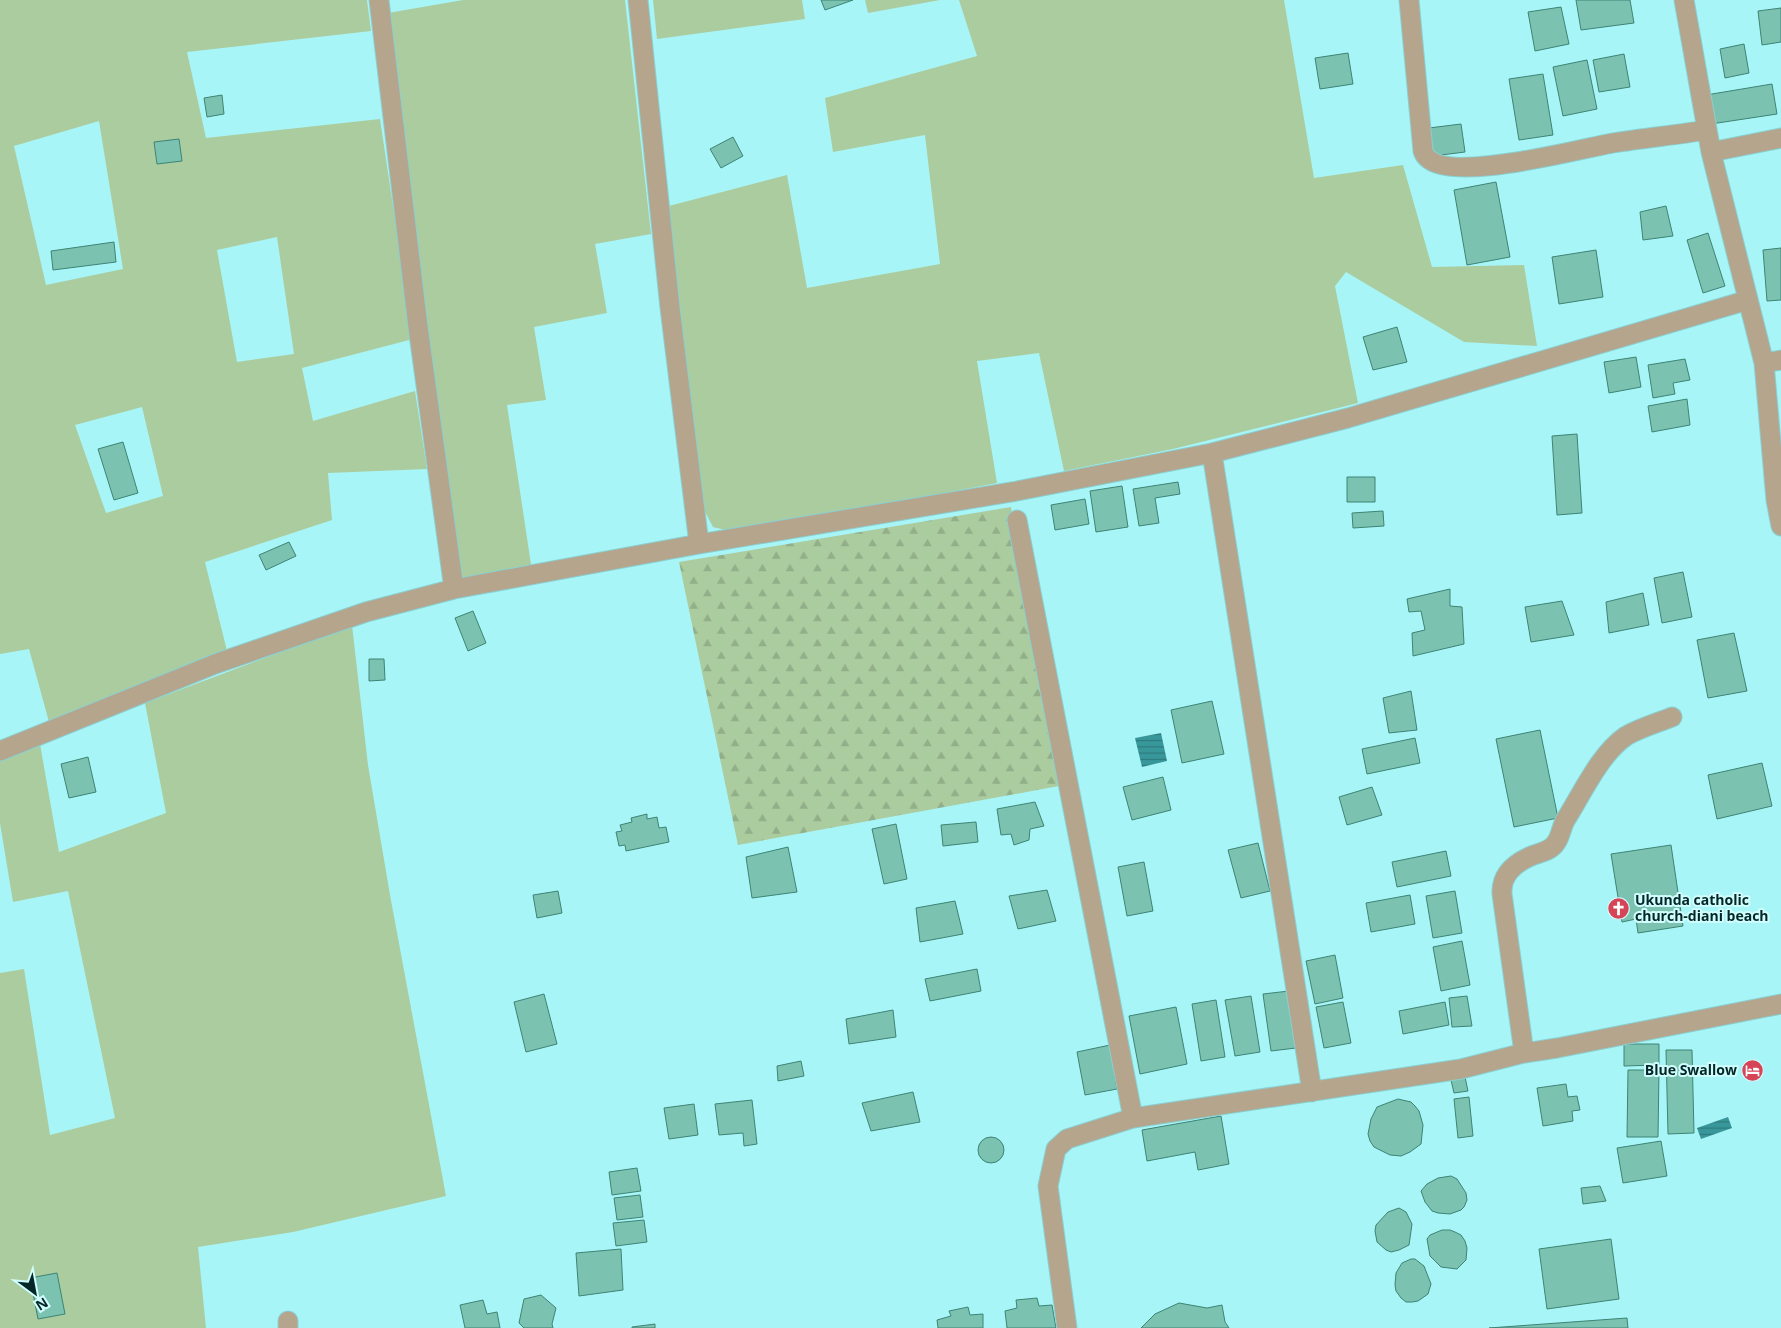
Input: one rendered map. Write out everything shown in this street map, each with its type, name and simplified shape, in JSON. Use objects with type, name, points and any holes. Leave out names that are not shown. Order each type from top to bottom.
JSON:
[{"type":"street","points":[[379,0],[418,327],[454,589]]},
{"type":"street","points":[[638,0],[670,308],[699,544]]},
{"type":"street","points":[[1409,0],[1424,151],[1428,160],[1450,167],[1518,163],[1611,143],[1707,130]]},
{"type":"street","points":[[1684,0],[1711,152],[1748,300],[1772,362],[1776,500],[1781,526]]},
{"type":"street","points":[[1711,152],[1781,138]]},
{"type":"street","points":[[0,751],[216,664],[366,612],[454,589],[699,544],[1017,491],[1212,453],[1348,418],[1748,300]]},
{"type":"street","points":[[1212,453],[1312,1092]]},
{"type":"street","points":[[1017,520],[1133,1118]]},
{"type":"street","points":[[1524,1053],[1501,885],[1505,874],[1528,857],[1544,852],[1555,845],[1562,825],[1605,756],[1620,741],[1631,733],[1672,717]]},
{"type":"street","points":[[1067,1328],[1048,1186],[1056,1149],[1067,1139],[1133,1118],[1461,1069],[1524,1053],[1781,1004]]},
{"type":"green space","points":[[0,0],[367,0],[371,31],[187,52],[206,138],[380,119],[413,339],[302,368],[313,421],[415,391],[427,469],[328,473],[332,520],[205,562],[227,651],[49,722],[29,649],[0,654]],"holes":[[[99,121],[123,269],[46,285],[14,146]],[[277,237],[294,354],[237,362],[217,250]],[[142,407],[163,496],[106,513],[75,425]]]},
{"type":"green space","points":[[463,0],[625,0],[651,234],[595,244],[607,313],[534,327],[546,400],[507,405],[532,571],[462,581],[442,469],[388,13]]},
{"type":"green space","points":[[653,0],[802,0],[805,19],[657,39]]},
{"type":"green space","points":[[865,0],[940,0],[868,13]]},
{"type":"green space","points":[[959,0],[1284,0],[1314,178],[1403,165],[1432,267],[1524,265],[1537,346],[1464,342],[1346,272],[1335,286],[1358,403],[1173,449],[1064,471],[1039,353],[977,361],[997,483],[737,533],[713,527],[701,504],[669,206],[787,175],[807,288],[940,264],[925,135],[833,152],[825,98],[977,56]]},
{"type":"green space","points":[[1011,507],[1059,786],[738,845],[679,562]]},
{"type":"green space","points":[[352,625],[368,765],[390,895],[446,1196],[293,1232],[198,1247],[206,1328],[0,1328],[0,973],[24,969],[50,1135],[115,1118],[68,891],[13,902],[0,823],[0,761],[40,744],[59,852],[166,813],[145,703]]},
{"type":"water","points":[[1161,733],[1167,761],[1142,767],[1135,738]]},
{"type":"water","points":[[1728,1117],[1732,1128],[1701,1139],[1697,1128]]},
{"type":"building","points":[[821,0],[853,0],[825,10]]},
{"type":"building","points":[[1576,0],[1630,0],[1634,23],[1581,30]]},
{"type":"building","points":[[1561,7],[1569,44],[1535,51],[1528,12]]},
{"type":"building","points":[[1781,8],[1781,42],[1762,45],[1758,11]]},
{"type":"building","points":[[1744,44],[1749,73],[1725,78],[1720,49]]},
{"type":"building","points":[[1348,53],[1353,84],[1320,89],[1315,58]]},
{"type":"building","points":[[1624,54],[1630,87],[1599,92],[1593,60]]},
{"type":"building","points":[[1587,60],[1597,109],[1563,116],[1553,67]]},
{"type":"building","points":[[1543,74],[1553,135],[1519,140],[1509,79]]},
{"type":"building","points":[[1772,84],[1777,114],[1711,124],[1706,95]]},
{"type":"building","points":[[222,95],[224,114],[207,117],[204,98]]},
{"type":"building","points":[[1461,124],[1465,152],[1433,156],[1429,128]]},
{"type":"building","points":[[733,137],[743,156],[721,168],[710,149]]},
{"type":"building","points":[[179,139],[182,161],[157,164],[154,142]]},
{"type":"building","points":[[1496,182],[1510,257],[1467,265],[1454,190]]},
{"type":"building","points":[[1666,206],[1673,236],[1643,240],[1640,212]]},
{"type":"building","points":[[1708,233],[1725,286],[1703,293],[1687,240]]},
{"type":"building","points":[[114,242],[116,262],[53,270],[51,251]]},
{"type":"building","points":[[1781,248],[1781,300],[1767,301],[1763,250]]},
{"type":"building","points":[[1596,250],[1603,297],[1559,304],[1552,257]]},
{"type":"building","points":[[1397,327],[1407,362],[1373,370],[1363,337]]},
{"type":"building","points":[[1636,357],[1641,387],[1609,393],[1604,362]]},
{"type":"building","points":[[1685,359],[1690,380],[1673,383],[1675,394],[1653,398],[1648,365]]},
{"type":"building","points":[[1687,399],[1690,425],[1652,432],[1648,406]]},
{"type":"building","points":[[1577,434],[1582,513],[1557,515],[1552,436]]},
{"type":"building","points":[[123,442],[138,493],[114,500],[98,449]]},
{"type":"building","points":[[1347,477],[1375,477],[1375,502],[1347,502]]},
{"type":"building","points":[[1178,482],[1180,494],[1155,498],[1159,523],[1139,526],[1133,489]]},
{"type":"building","points":[[1122,486],[1128,527],[1096,532],[1090,491]]},
{"type":"building","points":[[1085,499],[1089,524],[1055,530],[1051,505]]},
{"type":"building","points":[[1383,511],[1384,526],[1353,528],[1352,513]]},
{"type":"building","points":[[289,542],[296,556],[266,570],[259,555]]},
{"type":"building","points":[[1683,572],[1692,617],[1662,623],[1654,578]]},
{"type":"building","points":[[1450,589],[1450,606],[1462,607],[1464,644],[1413,656],[1412,633],[1425,630],[1421,611],[1409,612],[1407,599]]},
{"type":"building","points":[[1643,593],[1649,625],[1609,633],[1606,602]]},
{"type":"building","points":[[1562,601],[1574,635],[1531,642],[1525,607]]},
{"type":"building","points":[[473,611],[486,643],[468,651],[455,618]]},
{"type":"building","points":[[1734,633],[1747,691],[1708,698],[1697,640]]},
{"type":"building","points":[[369,659],[384,659],[385,680],[369,681]]},
{"type":"building","points":[[1411,691],[1417,730],[1389,733],[1383,698]]},
{"type":"building","points":[[1212,701],[1224,754],[1182,763],[1171,710]]},
{"type":"building","points":[[1540,730],[1558,818],[1514,827],[1496,739]]},
{"type":"building","points":[[1415,738],[1420,763],[1367,774],[1362,749]]},
{"type":"building","points":[[88,757],[96,792],[69,798],[61,764]]},
{"type":"building","points":[[1762,763],[1772,806],[1717,819],[1708,775]]},
{"type":"building","points":[[1163,777],[1171,810],[1132,820],[1123,787]]},
{"type":"building","points":[[1372,787],[1382,815],[1347,825],[1339,797]]},
{"type":"building","points":[[1035,802],[1044,826],[1030,829],[1029,840],[1014,845],[1011,834],[1001,835],[997,809]]},
{"type":"building","points":[[647,814],[647,819],[657,817],[659,828],[666,827],[669,842],[626,851],[625,845],[619,846],[616,832],[622,831],[620,825],[632,822],[631,818]]},
{"type":"building","points":[[976,822],[978,842],[943,846],[941,825]]},
{"type":"building","points":[[896,824],[907,879],[884,884],[872,829]]},
{"type":"building","points":[[1258,843],[1270,891],[1241,898],[1228,850]]},
{"type":"building","points":[[1671,845],[1683,926],[1638,933],[1636,919],[1622,922],[1611,854]]},
{"type":"building","points":[[788,847],[797,892],[752,898],[746,857]]},
{"type":"building","points":[[1446,851],[1451,876],[1397,887],[1392,862]]},
{"type":"building","points":[[1144,862],[1153,911],[1127,916],[1118,867]]},
{"type":"building","points":[[1047,890],[1056,921],[1018,929],[1009,896]]},
{"type":"building","points":[[558,891],[562,913],[537,918],[533,895]]},
{"type":"building","points":[[1455,891],[1462,933],[1433,938],[1426,896]]},
{"type":"building","points":[[1410,895],[1415,924],[1371,932],[1366,903]]},
{"type":"building","points":[[955,901],[963,934],[920,942],[916,908]]},
{"type":"building","points":[[1462,941],[1470,985],[1441,991],[1433,947]]},
{"type":"building","points":[[1335,955],[1343,998],[1315,1004],[1306,961]]},
{"type":"building","points":[[977,969],[981,991],[930,1001],[925,979]]},
{"type":"building","points":[[1289,991],[1296,1048],[1271,1051],[1263,994]]},
{"type":"building","points":[[544,994],[557,1044],[526,1052],[514,1002]]},
{"type":"building","points":[[1251,996],[1260,1052],[1235,1056],[1225,1000]]},
{"type":"building","points":[[1467,996],[1472,1026],[1452,1027],[1449,998]]},
{"type":"building","points":[[1216,1000],[1225,1057],[1201,1061],[1192,1004]]},
{"type":"building","points":[[1343,1002],[1351,1043],[1324,1048],[1316,1007]]},
{"type":"building","points":[[1445,1002],[1449,1025],[1403,1034],[1399,1011]]},
{"type":"building","points":[[1176,1007],[1187,1064],[1140,1074],[1129,1016]]},
{"type":"building","points":[[893,1010],[896,1037],[849,1044],[846,1019]]},
{"type":"building","points":[[1624,1044],[1659,1044],[1659,1065],[1624,1066]]},
{"type":"building","points":[[1110,1045],[1117,1089],[1085,1095],[1077,1052]]},
{"type":"building","points":[[1666,1050],[1692,1050],[1694,1133],[1668,1134]]},
{"type":"building","points":[[801,1061],[804,1076],[778,1081],[777,1066]]},
{"type":"building","points":[[1628,1070],[1659,1070],[1658,1137],[1627,1137]]},
{"type":"building","points":[[1465,1077],[1468,1091],[1454,1093],[1451,1080]]},
{"type":"building","points":[[1566,1084],[1568,1097],[1577,1096],[1580,1110],[1572,1111],[1573,1121],[1543,1126],[1537,1088]]},
{"type":"building","points":[[913,1092],[920,1122],[871,1131],[862,1103]]},
{"type":"building","points":[[1469,1097],[1473,1136],[1458,1138],[1454,1099]]},
{"type":"building","points":[[1398,1099],[1411,1102],[1415,1106],[1419,1111],[1423,1125],[1421,1144],[1401,1156],[1390,1155],[1374,1147],[1368,1134],[1371,1119],[1377,1107]]},
{"type":"building","points":[[752,1100],[757,1144],[744,1146],[743,1133],[719,1135],[715,1104]]},
{"type":"building","points":[[694,1104],[698,1135],[669,1139],[664,1108]]},
{"type":"building","points":[[1221,1116],[1229,1164],[1198,1170],[1195,1152],[1147,1161],[1142,1130]]},
{"type":"building","points":[[991,1137],[1000,1141],[1004,1150],[1000,1159],[991,1163],[982,1159],[978,1150],[982,1141]]},
{"type":"building","points":[[1661,1141],[1667,1176],[1623,1183],[1617,1148]]},
{"type":"building","points":[[637,1168],[641,1191],[612,1195],[609,1172]]},
{"type":"building","points":[[1451,1176],[1457,1179],[1466,1193],[1467,1200],[1464,1207],[1450,1214],[1432,1211],[1425,1202],[1421,1191],[1427,1184],[1438,1178]]},
{"type":"building","points":[[1600,1186],[1606,1201],[1583,1204],[1581,1188]]},
{"type":"building","points":[[640,1195],[643,1217],[617,1220],[614,1198]]},
{"type":"building","points":[[1399,1208],[1406,1212],[1412,1224],[1409,1245],[1391,1252],[1377,1242],[1376,1225],[1388,1212]]},
{"type":"building","points":[[644,1220],[647,1242],[616,1246],[613,1223]]},
{"type":"building","points":[[1442,1230],[1455,1232],[1461,1235],[1465,1241],[1467,1248],[1466,1260],[1457,1269],[1441,1267],[1430,1256],[1427,1239],[1430,1235]]},
{"type":"building","points":[[1611,1239],[1619,1299],[1547,1309],[1539,1249]]},
{"type":"building","points":[[621,1249],[623,1290],[579,1296],[576,1253]]},
{"type":"building","points":[[1415,1259],[1424,1266],[1431,1284],[1428,1294],[1418,1301],[1406,1302],[1396,1291],[1396,1273],[1402,1263]]},
{"type":"building","points":[[57,1273],[65,1314],[38,1319],[30,1278]]},
{"type":"building","points":[[541,1295],[556,1308],[552,1324],[553,1328],[524,1328],[519,1323],[524,1299]]},
{"type":"building","points":[[1037,1298],[1039,1306],[1052,1305],[1056,1328],[1007,1328],[1005,1311],[1017,1308],[1016,1300]]},
{"type":"building","points":[[483,1300],[487,1314],[497,1312],[500,1328],[465,1328],[460,1305]]},
{"type":"building","points":[[1179,1303],[1207,1308],[1222,1305],[1225,1322],[1229,1328],[1141,1328],[1155,1314]]},
{"type":"building","points":[[968,1307],[970,1315],[983,1314],[983,1328],[938,1328],[937,1320],[951,1316],[949,1311]]},
{"type":"building","points":[[1627,1318],[1628,1328],[1489,1328]]},
{"type":"building","points":[[655,1324],[655,1328],[632,1328],[632,1327]]},
{"type":"place","name":"Ukunda catholic church-diani beach","points":[[1619,908]]},
{"type":"place","name":"Blue Swallow","points":[[1753,1070]]}]
